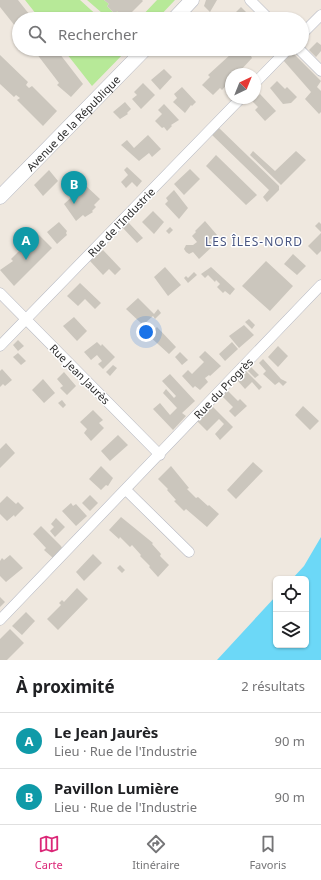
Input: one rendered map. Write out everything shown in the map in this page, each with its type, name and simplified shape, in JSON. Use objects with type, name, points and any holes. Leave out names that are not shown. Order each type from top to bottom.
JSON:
[{"type":"street","points":[[181,12],[192,0]]},
{"type":"street","points":[[250,0],[262,12]]},
{"type":"street","points":[[309,27],[321,15]]},
{"type":"street","name":"Avenue de la République","points":[[0,197],[138,56]]},
{"type":"street","points":[[261,77],[281,56]]},
{"type":"street","points":[[306,56],[321,71]]},
{"type":"street","name":"Rue de l'Industrie","points":[[0,346],[235,104]]},
{"type":"street","name":"Rue du Progrès","points":[[0,620],[321,286]]},
{"type":"street","name":"Rue Jean Jaurès","points":[[0,294],[160,454]]},
{"type":"street","points":[[126,490],[189,552]]},
{"type":"green space","points":[[25,0],[80,0],[93,12],[34,12]]},
{"type":"green space","points":[[87,0],[104,0],[109,4],[107,6],[113,12],[101,12]]},
{"type":"green space","points":[[157,0],[175,0],[164,12],[146,12]]},
{"type":"green space","points":[[68,56],[121,56],[92,86]]},
{"type":"water","points":[[321,537],[321,660],[217,660],[273,599],[273,648],[309,648],[309,576],[295,576],[304,566]]},
{"type":"building","points":[[0,0],[18,0],[27,12],[12,12],[12,22],[0,7]]},
{"type":"building","points":[[104,0],[143,1],[132,12],[113,12],[107,6],[109,4]]},
{"type":"building","points":[[206,0],[217,0],[210,12],[204,6]]},
{"type":"building","points":[[241,7],[246,12],[236,12]]},
{"type":"building","points":[[317,42],[321,45],[321,51],[316,57],[309,50]]},
{"type":"building","points":[[0,55],[28,82],[26,85],[29,88],[32,86],[57,111],[43,126],[17,100],[20,98],[16,95],[14,97],[0,84]]},
{"type":"building","points":[[38,56],[61,56],[83,84],[71,97],[57,85],[59,83]]},
{"type":"building","points":[[229,56],[251,56],[252,58],[243,68],[225,68],[225,87],[222,90],[220,88],[213,95],[202,85],[210,77],[208,75]]},
{"type":"building","points":[[288,56],[296,56],[321,81],[317,87],[321,91],[321,112],[319,114],[305,99],[311,92],[283,60]]},
{"type":"building","points":[[164,69],[172,77],[160,90],[151,80]]},
{"type":"building","points":[[277,81],[285,89],[287,87],[297,97],[291,103],[283,104],[270,88]]},
{"type":"building","points":[[143,83],[155,95],[141,109],[132,99],[137,95],[134,92]]},
{"type":"building","points":[[182,87],[196,102],[192,106],[191,105],[185,113],[173,102],[177,98],[174,94]]},
{"type":"building","points":[[261,95],[276,111],[265,121],[255,110],[258,107],[255,104],[261,104]]},
{"type":"building","points":[[125,102],[131,109],[127,113],[128,114],[120,119],[113,112]]},
{"type":"building","points":[[164,104],[179,120],[171,125],[172,126],[167,131],[155,121],[162,114],[158,110]]},
{"type":"building","points":[[218,127],[279,186],[279,190],[267,202],[263,197],[269,190],[211,134]]},
{"type":"building","points":[[148,135],[161,149],[152,157],[149,153],[139,161],[121,145],[127,140],[134,148]]},
{"type":"building","points":[[253,151],[275,171],[296,151],[306,160],[281,185],[250,155]]},
{"type":"building","points":[[216,155],[257,195],[246,205],[206,166]]},
{"type":"building","points":[[127,167],[142,181],[137,187],[132,182],[126,188],[121,182],[128,175],[124,170]]},
{"type":"building","points":[[190,169],[200,179],[184,195],[174,184]]},
{"type":"building","points":[[49,170],[58,181],[43,196],[34,185]]},
{"type":"building","points":[[85,185],[100,199],[94,205],[96,207],[92,211],[93,212],[85,217],[83,215],[76,221],[64,204]]},
{"type":"building","points":[[174,190],[188,208],[179,219],[165,204],[168,201],[166,198]]},
{"type":"building","points":[[153,211],[164,222],[154,234],[142,222]]},
{"type":"building","points":[[205,221],[217,235],[209,240],[214,245],[199,259],[193,252],[189,254],[184,249],[186,245],[193,245],[197,242],[192,236]]},
{"type":"building","points":[[59,222],[67,231],[67,235],[57,244],[47,232]]},
{"type":"building","points":[[128,222],[143,238],[137,243],[122,227]]},
{"type":"building","points":[[319,222],[321,224],[321,232],[315,226]]},
{"type":"building","points":[[170,227],[173,230],[169,234],[166,231]]},
{"type":"building","points":[[37,233],[52,248],[14,286],[0,270],[13,261],[11,259],[24,246],[26,247],[32,241],[30,240]]},
{"type":"building","points":[[321,233],[321,251],[317,255],[308,246]]},
{"type":"building","points":[[103,250],[121,269],[115,275],[109,269],[103,275],[90,261]]},
{"type":"building","points":[[293,254],[306,266],[297,275],[284,264]]},
{"type":"building","points":[[266,261],[293,286],[270,311],[242,286]]},
{"type":"building","points":[[165,267],[181,285],[168,296],[154,277]]},
{"type":"building","points":[[211,267],[235,289],[230,295],[225,291],[223,293],[217,287],[220,284],[216,280],[215,282],[208,275],[205,278],[201,274]]},
{"type":"building","points":[[194,272],[197,275],[188,283],[184,278],[186,276],[188,278]]},
{"type":"building","points":[[80,283],[101,303],[95,309],[85,299],[78,306],[67,296]]},
{"type":"building","points":[[138,298],[154,314],[158,309],[161,313],[155,319],[153,316],[143,325],[126,309]]},
{"type":"building","points":[[74,317],[87,331],[77,341],[63,326]]},
{"type":"building","points":[[249,319],[255,325],[252,329],[245,322]]},
{"type":"building","points":[[244,325],[254,335],[239,348],[229,336]]},
{"type":"building","points":[[157,327],[176,347],[169,354],[148,335]]},
{"type":"building","points":[[18,340],[24,346],[18,351],[13,345]]},
{"type":"building","points":[[97,342],[101,346],[102,344],[115,357],[103,369],[98,364],[102,361],[97,355],[91,360],[84,352]]},
{"type":"building","points":[[232,342],[238,349],[225,361],[219,354]]},
{"type":"building","points":[[278,346],[288,356],[278,367],[268,357]]},
{"type":"building","points":[[205,351],[221,366],[210,376],[209,375],[205,378],[208,382],[200,390],[195,386],[193,388],[182,376],[188,370],[192,374],[204,362],[199,357]]},
{"type":"building","points":[[180,352],[188,360],[182,365],[175,357]]},
{"type":"building","points":[[18,353],[26,361],[21,365],[13,357]]},
{"type":"building","points":[[263,359],[281,379],[287,382],[283,386],[279,382],[275,385],[263,374],[266,371],[259,363]]},
{"type":"building","points":[[113,365],[117,368],[110,376],[106,372]]},
{"type":"building","points":[[250,366],[259,375],[255,378],[247,370]]},
{"type":"building","points":[[2,369],[12,380],[5,386],[3,384],[0,387],[0,371]]},
{"type":"building","points":[[246,371],[262,387],[259,390],[252,382],[245,389],[237,380]]},
{"type":"building","points":[[64,372],[76,386],[67,395],[60,388],[63,386],[57,379]]},
{"type":"building","points":[[170,374],[195,401],[182,413],[186,416],[173,430],[153,409],[160,403],[170,415],[177,408],[163,393],[166,389],[174,398],[176,396],[162,381]]},
{"type":"building","points":[[43,379],[55,393],[44,403],[32,390]]},
{"type":"building","points":[[227,390],[238,401],[240,399],[247,406],[235,417],[229,411],[233,407],[222,396]]},
{"type":"building","points":[[62,400],[66,405],[63,408],[58,403]]},
{"type":"building","points":[[212,406],[233,427],[220,440],[215,434],[224,424],[219,419],[207,431],[197,421]]},
{"type":"building","points":[[303,406],[319,421],[310,430],[295,415]]},
{"type":"building","points":[[93,410],[103,420],[99,423],[104,428],[91,441],[84,433],[87,429],[80,422]]},
{"type":"building","points":[[118,435],[128,445],[110,461],[101,451]]},
{"type":"building","points":[[6,443],[15,453],[0,468],[0,449]]},
{"type":"building","points":[[253,462],[263,471],[236,499],[227,490]]},
{"type":"building","points":[[101,466],[113,478],[108,486],[106,485],[101,490],[89,479]]},
{"type":"building","points":[[171,466],[189,488],[187,489],[196,498],[198,497],[219,514],[207,527],[186,509],[184,511],[174,501],[176,500],[167,490],[168,489],[158,479]]},
{"type":"building","points":[[90,495],[98,503],[90,511],[82,503]]},
{"type":"building","points":[[7,496],[16,504],[18,502],[24,508],[15,517],[14,515],[7,521],[0,514],[0,503]]},
{"type":"building","points":[[71,503],[73,506],[76,504],[87,516],[76,526],[62,511]]},
{"type":"building","points":[[121,517],[153,543],[152,544],[161,554],[160,556],[169,565],[158,577],[132,545],[130,547],[120,537],[119,539],[109,530]]},
{"type":"building","points":[[56,518],[65,527],[55,537],[50,531],[54,527],[51,524]]},
{"type":"building","points":[[41,526],[62,548],[53,558],[44,550],[46,548],[33,534]]},
{"type":"building","points":[[93,554],[102,563],[84,581],[76,572]]},
{"type":"building","points":[[10,555],[23,568],[6,582],[0,576],[0,561],[2,558],[4,560]]},
{"type":"building","points":[[120,565],[125,570],[122,573],[117,568]]},
{"type":"building","points":[[77,588],[88,599],[58,630],[47,619],[61,605],[59,603],[62,600],[64,602]]},
{"type":"building","points":[[0,597],[5,602],[0,607]]},
{"type":"building","points":[[26,612],[35,621],[22,635],[12,626]]},
{"type":"building","points":[[10,629],[24,643],[7,660],[0,660],[0,639]]},
{"type":"place","name":"Pavillon Lumière","points":[[74,204]]},
{"type":"place","name":"Le Jean Jaurès","points":[[26,260]]},
{"type":"district","name":"LES ÎLES-NORD","points":[[254,241]]}]
